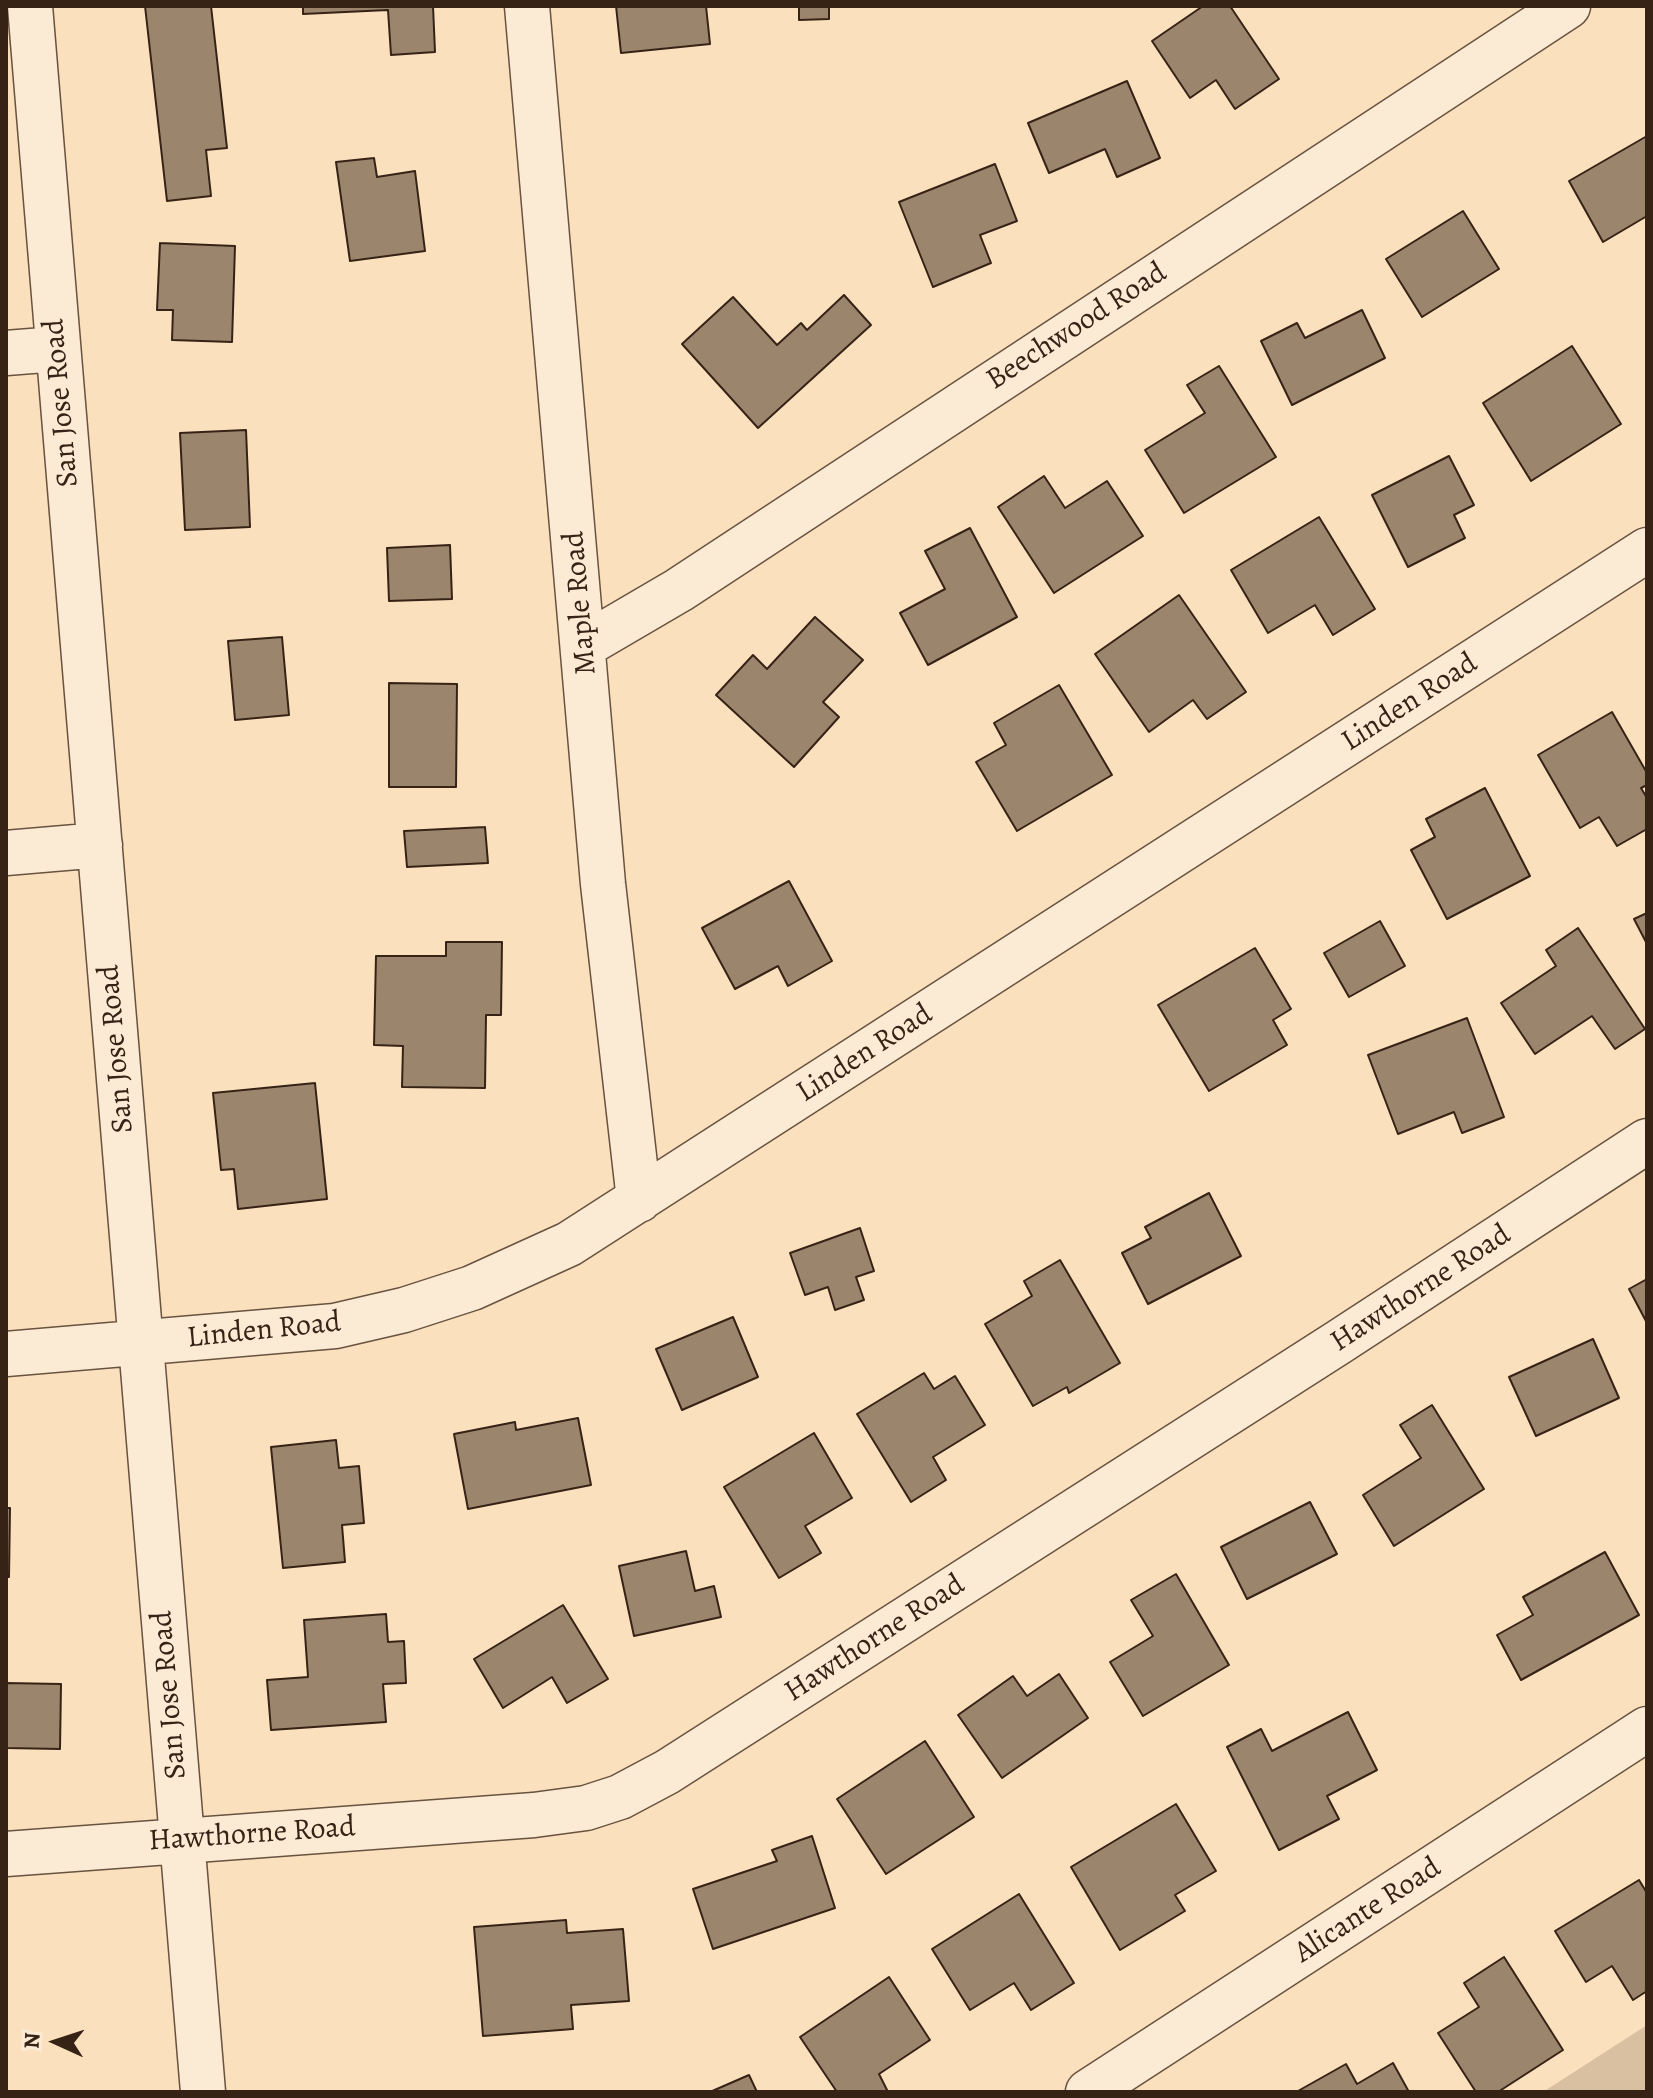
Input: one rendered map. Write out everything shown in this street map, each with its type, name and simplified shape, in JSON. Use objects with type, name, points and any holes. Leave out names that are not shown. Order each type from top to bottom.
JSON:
[{"type":"street","name":"San Jose Road","points":[[30,6],[203,2092]]},
{"type":"street","name":"Maple Road","points":[[527,6],[585,645],[603,884],[639,1200]]},
{"type":"street","name":"Beechwood Road","points":[[585,645],[679,590],[1568,6]]},
{"type":"street","points":[[6,353],[57,349]]},
{"type":"street","name":"Linden Road","points":[[6,1354],[335,1326],[404,1310],[472,1288],[569,1244],[1647,550]]},
{"type":"street","points":[[6,853],[100,845]]},
{"type":"street","name":"Hawthorne Road","points":[[6,1854],[534,1815],[586,1808],[620,1797],[667,1772],[1299,1368],[1647,1141]]},
{"type":"street","name":"Alicante Road","points":[[1088,2092],[1647,1729]]},
{"type":"shaded area","points":[[1647,2025],[1647,2092],[1543,2092]]},
{"type":"building","points":[[145,6],[211,6],[227,148],[206,150],[211,196],[167,201]]},
{"type":"building","points":[[303,6],[433,6],[435,52],[391,55],[388,10],[303,14]]},
{"type":"building","points":[[616,6],[706,6],[710,44],[621,53]]},
{"type":"building","points":[[799,6],[829,6],[829,19],[799,20]]},
{"type":"building","points":[[1203,6],[1230,6],[1279,79],[1235,109],[1216,80],[1190,98],[1152,41]]},
{"type":"building","points":[[1127,81],[1160,158],[1117,177],[1105,149],[1049,173],[1028,123]]},
{"type":"building","points":[[1647,136],[1647,216],[1603,242],[1569,181]]},
{"type":"building","points":[[374,158],[377,177],[415,171],[425,251],[350,261],[336,162]]},
{"type":"building","points":[[995,164],[1017,221],[980,235],[991,263],[933,287],[899,202]]},
{"type":"building","points":[[1463,211],[1499,269],[1422,317],[1386,259]]},
{"type":"building","points":[[160,243],[235,246],[232,342],[172,340],[173,310],[157,310]]},
{"type":"building","points":[[844,295],[871,325],[758,428],[682,344],[733,297],[777,345],[801,323],[807,330]]},
{"type":"building","points":[[1362,310],[1385,358],[1292,405],[1261,341],[1297,323],[1305,338]]},
{"type":"building","points":[[1572,346],[1621,424],[1531,481],[1483,403]]},
{"type":"building","points":[[1219,366],[1276,457],[1184,513],[1145,450],[1205,413],[1187,385]]},
{"type":"building","points":[[246,430],[250,527],[185,530],[180,433]]},
{"type":"building","points":[[1449,456],[1474,505],[1454,515],[1465,538],[1408,567],[1372,495]]},
{"type":"building","points":[[1044,476],[1065,508],[1107,481],[1143,536],[1054,593],[998,507]]},
{"type":"building","points":[[1319,517],[1375,609],[1333,635],[1315,605],[1268,633],[1231,570]]},
{"type":"building","points":[[970,528],[1017,617],[928,665],[900,613],[945,589],[925,551]]},
{"type":"building","points":[[450,545],[452,599],[389,601],[387,548]]},
{"type":"building","points":[[1179,595],[1246,692],[1207,719],[1193,700],[1149,732],[1095,654]]},
{"type":"building","points":[[815,617],[863,660],[823,702],[839,717],[794,767],[716,695],[753,655],[767,669]]},
{"type":"building","points":[[282,637],[289,715],[235,720],[228,641]]},
{"type":"building","points":[[389,683],[457,684],[456,787],[389,787]]},
{"type":"building","points":[[1059,685],[1112,775],[1017,831],[976,762],[1006,745],[994,723]]},
{"type":"building","points":[[1612,712],[1647,773],[1647,785],[1641,788],[1647,798],[1647,829],[1617,846],[1599,817],[1580,828],[1538,755]]},
{"type":"building","points":[[1485,788],[1530,876],[1447,919],[1411,850],[1435,837],[1426,819]]},
{"type":"building","points":[[485,827],[488,863],[407,867],[404,831]]},
{"type":"building","points":[[789,881],[832,961],[788,986],[778,966],[735,989],[702,928]]},
{"type":"building","points":[[1647,913],[1647,944],[1634,919]]},
{"type":"building","points":[[1380,921],[1405,966],[1349,997],[1324,953]]},
{"type":"building","points":[[1578,928],[1645,1029],[1615,1049],[1592,1016],[1535,1054],[1501,1003],[1556,966],[1546,950]]},
{"type":"building","points":[[446,942],[502,942],[501,1015],[486,1015],[485,1088],[402,1087],[403,1046],[374,1045],[376,956],[446,956]]},
{"type":"building","points":[[1255,948],[1291,1009],[1273,1020],[1287,1045],[1209,1091],[1158,1005]]},
{"type":"building","points":[[1467,1018],[1504,1117],[1462,1133],[1454,1112],[1398,1134],[1368,1055]]},
{"type":"building","points":[[315,1083],[327,1199],[238,1209],[234,1169],[221,1170],[213,1093]]},
{"type":"building","points":[[1209,1193],[1241,1256],[1148,1304],[1122,1253],[1151,1238],[1145,1227]]},
{"type":"building","points":[[860,1228],[874,1271],[856,1277],[864,1300],[835,1310],[828,1287],[805,1295],[790,1253]]},
{"type":"building","points":[[1060,1260],[1120,1363],[1069,1393],[1067,1387],[1033,1406],[985,1324],[1032,1296],[1024,1281]]},
{"type":"building","points":[[1647,1279],[1647,1323],[1629,1289]]},
{"type":"building","points":[[733,1317],[758,1377],[682,1410],[656,1349]]},
{"type":"building","points":[[1593,1339],[1619,1398],[1536,1436],[1509,1377]]},
{"type":"building","points":[[924,1373],[934,1389],[955,1376],[985,1425],[933,1457],[946,1480],[911,1502],[857,1414]]},
{"type":"building","points":[[1432,1405],[1484,1489],[1394,1546],[1363,1495],[1421,1458],[1400,1425]]},
{"type":"building","points":[[578,1418],[591,1485],[468,1509],[454,1434],[515,1422],[516,1430]]},
{"type":"building","points":[[814,1433],[852,1498],[805,1526],[821,1553],[779,1578],[724,1487]]},
{"type":"building","points":[[336,1440],[339,1468],[359,1466],[364,1523],[342,1525],[345,1562],[283,1568],[271,1447]]},
{"type":"building","points":[[1310,1502],[1337,1554],[1247,1599],[1221,1547]]},
{"type":"building","points":[[6,1508],[10,1508],[9,1577],[6,1577]]},
{"type":"building","points":[[686,1551],[695,1591],[714,1586],[721,1617],[634,1636],[619,1566]]},
{"type":"building","points":[[1605,1552],[1639,1615],[1521,1680],[1497,1635],[1533,1615],[1523,1597]]},
{"type":"building","points":[[1176,1574],[1229,1665],[1143,1716],[1110,1662],[1153,1636],[1131,1600]]},
{"type":"building","points":[[563,1605],[608,1679],[567,1703],[552,1677],[503,1708],[474,1659]]},
{"type":"building","points":[[386,1614],[388,1642],[404,1641],[406,1683],[383,1684],[386,1722],[271,1730],[267,1680],[308,1677],[304,1620]]},
{"type":"building","points":[[1059,1674],[1088,1718],[1002,1778],[958,1715],[1013,1676],[1027,1696]]},
{"type":"building","points":[[6,1683],[61,1684],[60,1749],[6,1748]]},
{"type":"building","points":[[1348,1712],[1377,1770],[1327,1796],[1339,1819],[1279,1850],[1227,1747],[1261,1729],[1272,1751]]},
{"type":"building","points":[[925,1741],[974,1817],[886,1874],[837,1799]]},
{"type":"building","points":[[1176,1804],[1216,1871],[1175,1895],[1185,1911],[1120,1950],[1071,1867]]},
{"type":"building","points":[[812,1836],[835,1908],[713,1949],[693,1889],[777,1861],[772,1850]]},
{"type":"building","points":[[1639,1880],[1647,1893],[1647,1991],[1633,2000],[1612,1966],[1586,1982],[1555,1931]]},
{"type":"building","points":[[1019,1894],[1074,1983],[1031,2010],[1014,1983],[970,2010],[932,1949]]},
{"type":"building","points":[[566,1920],[567,1933],[623,1929],[629,2001],[571,2005],[573,2029],[483,2036],[474,1927]]},
{"type":"building","points":[[1504,1957],[1563,2050],[1498,2092],[1476,2092],[1438,2033],[1479,2007],[1464,1983]]},
{"type":"building","points":[[889,1977],[930,2040],[879,2074],[888,2092],[837,2092],[800,2037]]},
{"type":"building","points":[[1393,2063],[1409,2092],[1298,2091],[1346,2064],[1357,2084]]},
{"type":"building","points":[[749,2075],[757,2092],[710,2092]]}]
